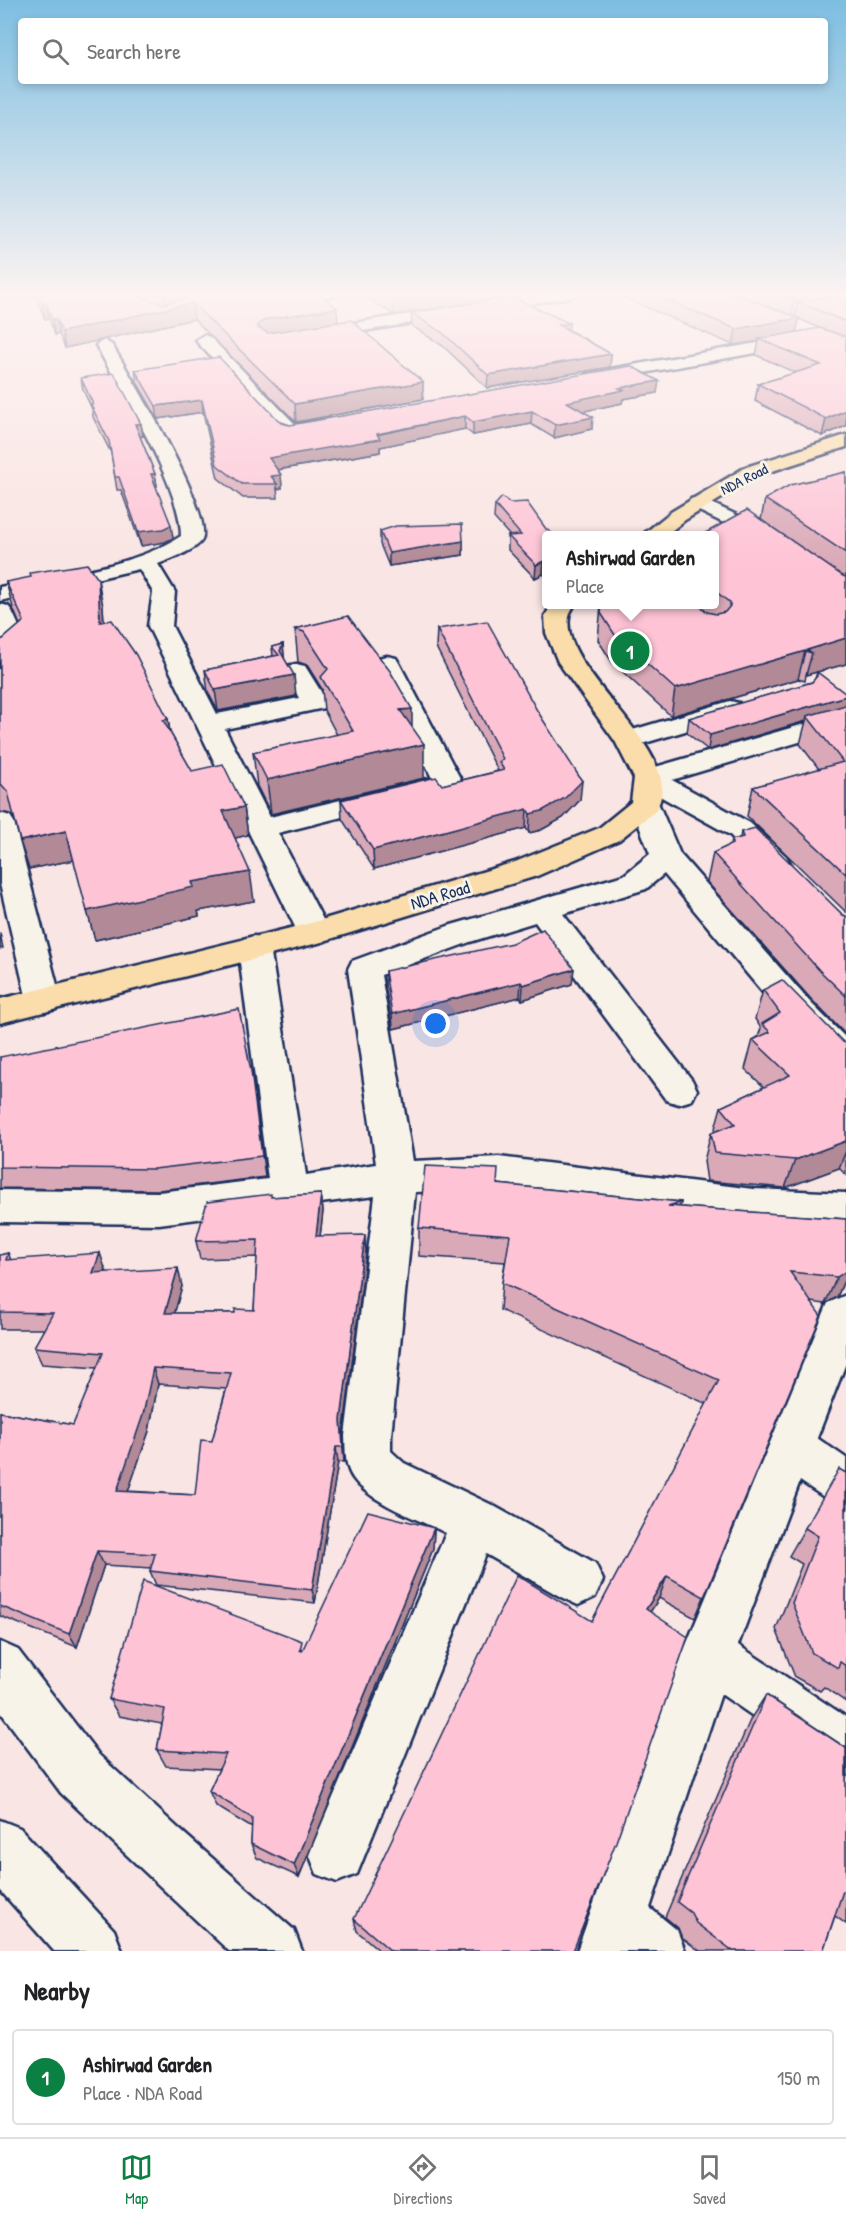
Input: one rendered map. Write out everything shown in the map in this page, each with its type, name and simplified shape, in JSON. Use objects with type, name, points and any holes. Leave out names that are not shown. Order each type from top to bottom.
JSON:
[{"type":"main road","name":"NDA Road","points":[[658,531],[698,503],[753,471],[846,441]]},
{"type":"main road","points":[[561,609],[557,615],[558,633],[570,662],[628,740],[646,792]]},
{"type":"main road","name":"NDA Road","points":[[0,1011],[314,933],[526,869],[609,834],[646,792]]},
{"type":"street","points":[[0,594],[145,561],[186,544],[194,533],[193,522],[155,436],[126,384]]},
{"type":"street","points":[[247,384],[291,430],[338,422]]},
{"type":"street","points":[[698,503],[747,527],[783,552]]},
{"type":"street","points":[[145,561],[164,592],[160,626],[314,933]]},
{"type":"street","points":[[0,611],[17,648],[0,660]]},
{"type":"street","points":[[262,828],[448,782],[387,663]]},
{"type":"street","points":[[209,724],[315,703],[296,672]]},
{"type":"street","points":[[628,740],[754,702]]},
{"type":"street","points":[[646,792],[846,720]]},
{"type":"street","points":[[646,792],[666,857],[797,1010],[846,1060]]},
{"type":"street","points":[[646,792],[740,829],[792,880]]},
{"type":"street","points":[[0,822],[44,1000]]},
{"type":"street","points":[[578,1580],[474,1521],[388,1479],[369,1462],[368,1436],[397,1177],[364,969],[459,934],[635,882],[666,857]]},
{"type":"street","points":[[543,909],[679,1089]]},
{"type":"street","points":[[255,947],[289,1193]]},
{"type":"street","points":[[0,1206],[159,1208],[289,1193],[397,1177],[499,1173],[753,1205],[846,1209]]},
{"type":"street","points":[[627,1941],[708,1655],[843,1316],[846,1314]]},
{"type":"street","points":[[790,1447],[846,1485]]},
{"type":"street","points":[[337,1854],[474,1521]]},
{"type":"street","points":[[708,1655],[846,1748]]},
{"type":"street","points":[[0,1668],[80,1774],[159,1849],[273,1951]]},
{"type":"street","points":[[0,1848],[93,1951]]},
{"type":"building","points":[[84,384],[120,384],[141,424],[135,424],[155,474],[151,474],[171,525],[163,529],[138,532],[119,477],[115,477],[109,441],[91,405],[93,404]]},
{"type":"building","points":[[143,384],[244,384],[281,423],[290,425],[527,384],[642,384],[567,402],[593,417],[555,425],[532,411],[473,422],[465,416],[377,434],[380,439],[269,458],[281,475],[271,476],[277,484],[242,484],[217,465],[202,400],[156,406]]},
{"type":"building","points":[[275,384],[411,384],[295,404]]},
{"type":"building","points":[[758,384],[846,384],[846,410],[826,419]]},
{"type":"building","points":[[846,472],[846,553],[765,499],[790,485]]},
{"type":"building","points":[[502,497],[510,503],[527,502],[549,531],[542,531],[542,562],[536,565],[508,536],[521,535],[495,505]]},
{"type":"building","points":[[747,510],[846,577],[846,638],[807,650],[812,653],[805,651],[675,689],[615,635],[601,613],[601,609],[704,609],[716,614],[725,612],[730,603],[719,594],[719,531],[709,531]]},
{"type":"building","points":[[462,524],[463,541],[389,553],[380,531],[396,526]]},
{"type":"building","points":[[87,564],[98,579],[100,622],[112,620],[136,655],[168,719],[163,720],[192,771],[223,764],[244,807],[223,811],[250,872],[192,882],[194,887],[87,911],[66,831],[20,841],[8,792],[0,785],[0,640],[24,621],[6,582],[31,577],[30,573]]},
{"type":"building","points":[[348,616],[390,671],[412,709],[400,710],[424,744],[267,780],[253,752],[353,731],[321,677],[328,669],[304,632],[295,629]]},
{"type":"building","points":[[487,621],[538,712],[582,781],[565,798],[542,811],[530,814],[527,809],[373,850],[341,800],[436,777],[442,785],[504,770],[499,762],[503,759],[437,629]]},
{"type":"building","points":[[283,644],[280,651],[294,675],[215,690],[205,670],[279,655],[272,647]]},
{"type":"building","points":[[817,672],[846,696],[710,735],[689,718],[812,682]]},
{"type":"building","points":[[846,705],[846,874],[753,787],[843,762],[807,716]]},
{"type":"building","points":[[755,828],[846,916],[846,996],[820,971],[713,853],[732,844],[732,840],[743,837],[741,832]]},
{"type":"building","points":[[543,929],[574,969],[523,985],[521,982],[392,1014],[385,971],[512,943]]},
{"type":"building","points":[[782,980],[846,1043],[846,1141],[795,1160],[715,1153],[711,1133],[735,1124],[721,1107],[790,1075],[753,1040],[770,1032],[762,1024],[780,1013],[763,990]]},
{"type":"building","points":[[239,1009],[251,1071],[262,1156],[154,1169],[0,1167],[0,1057]]},
{"type":"building","points":[[425,1166],[498,1169],[497,1184],[681,1202],[668,1206],[846,1219],[846,1271],[837,1277],[790,1272],[821,1316],[704,1597],[667,1576],[646,1609],[688,1637],[616,1842],[573,1951],[391,1951],[354,1919],[517,1575],[592,1621],[719,1380],[502,1283],[510,1235],[419,1228]]},
{"type":"building","points":[[271,1194],[271,1197],[321,1194],[316,1236],[365,1235],[341,1420],[343,1447],[336,1447],[312,1590],[150,1571],[155,1554],[97,1551],[69,1634],[0,1606],[0,1412],[73,1425],[103,1353],[34,1347],[53,1313],[0,1312],[0,1255],[8,1253],[6,1260],[100,1253],[93,1273],[178,1268],[165,1313],[235,1313],[235,1309],[254,1310],[258,1240],[196,1241],[207,1202]],"holes":[[[153,1368],[231,1373],[212,1441],[201,1440],[195,1495],[117,1491],[143,1415]]]},
{"type":"building","points":[[839,1469],[846,1473],[846,1666],[840,1662],[838,1668],[812,1653],[792,1603],[818,1536],[805,1528]]},
{"type":"building","points":[[368,1511],[434,1528],[294,1865],[251,1844],[252,1818],[209,1791],[226,1754],[157,1750],[165,1709],[109,1699],[143,1581],[302,1641],[300,1650],[302,1651]]},
{"type":"building","points":[[766,1695],[846,1748],[846,1893],[843,1891],[823,1951],[733,1951],[696,1923],[691,1913],[677,1902]]},
{"type":"place","name":"Ashirwad Garden","points":[[630,651]]}]
